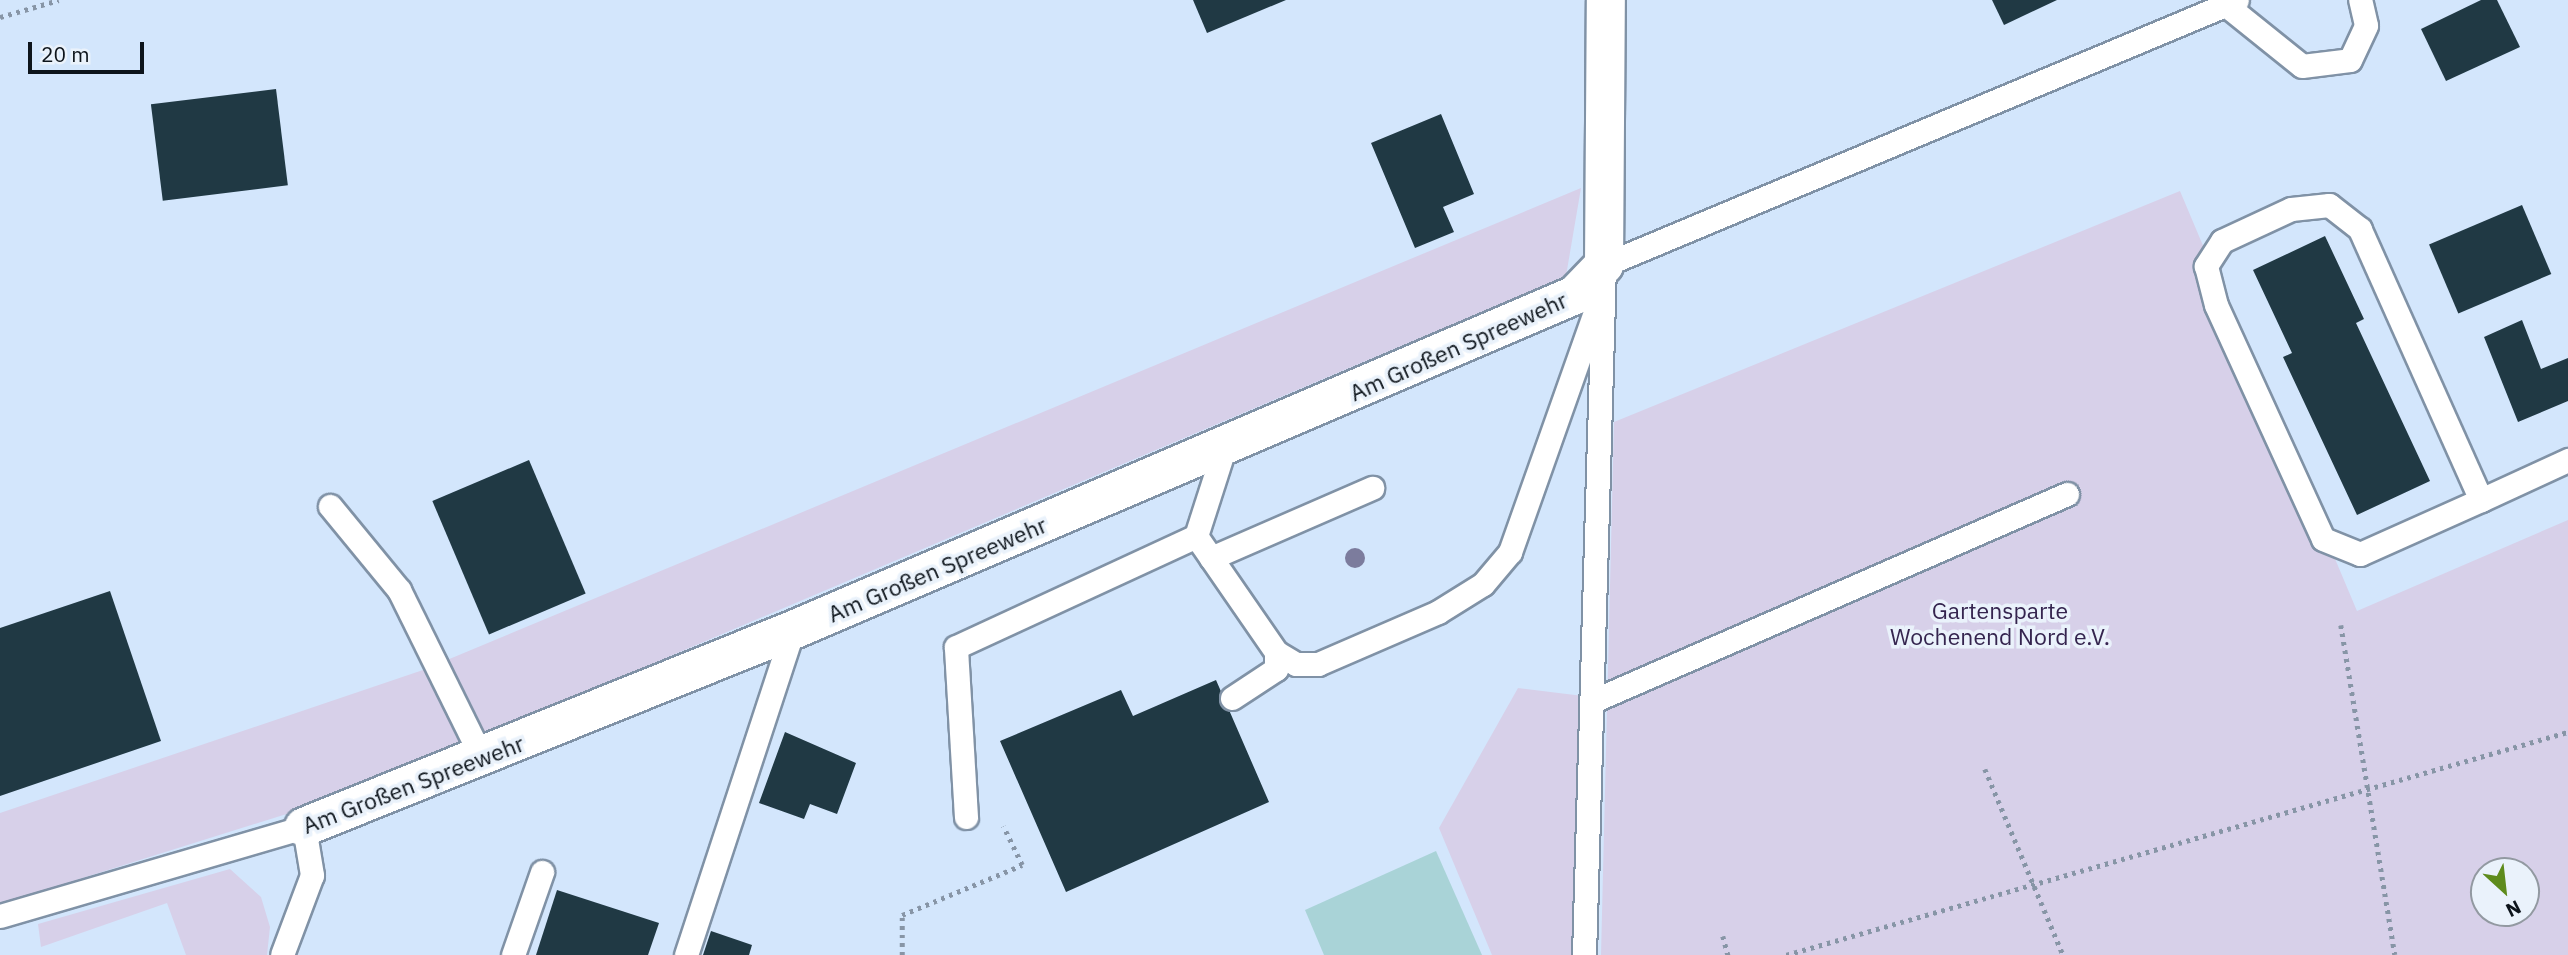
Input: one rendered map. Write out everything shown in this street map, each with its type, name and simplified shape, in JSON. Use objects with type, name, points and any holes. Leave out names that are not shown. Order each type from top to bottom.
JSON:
[{"type":"street","points":[[1604,277],[1606,0]]},
{"type":"street","name":"Am Großen Spreewehr","points":[[304,827],[482,758],[1224,449],[1575,295],[1604,277]]},
{"type":"lane","points":[[1196,536],[1276,652],[1296,664],[1318,664],[1438,612],[1483,584],[1510,552],[1533,500],[1604,277],[2231,2],[2302,66],[2350,60],[2366,26],[2360,0]]},
{"type":"lane","points":[[2482,500],[2360,229],[2329,205],[2316,206],[2291,209],[2222,241],[2206,266],[2216,305],[2323,539],[2360,554],[2482,500],[2568,460]]},
{"type":"lane","points":[[1584,955],[1595,700],[1604,277]]},
{"type":"lane","points":[[966,817],[956,647],[1196,536],[1224,449]]},
{"type":"lane","points":[[1211,558],[1372,488]]},
{"type":"lane","points":[[1595,700],[2067,494]]},
{"type":"lane","points":[[330,506],[399,590],[482,758]]},
{"type":"lane","points":[[686,955],[793,630]]},
{"type":"lane","points":[[1232,698],[1276,669],[1276,652]]},
{"type":"lane","points":[[282,955],[312,875],[304,827]]},
{"type":"lane","name":"Am Großen Spreewehr","points":[[0,916],[304,827]]},
{"type":"lane","points":[[513,955],[542,872]]},
{"type":"path","points":[[0,17],[59,0]]},
{"type":"path","points":[[2341,625],[2395,955]]},
{"type":"path","points":[[1786,955],[2035,888],[2568,732]]},
{"type":"path","points":[[1985,769],[2063,955]]},
{"type":"path","points":[[902,955],[902,915],[1022,865],[1003,826]]},
{"type":"path","points":[[1723,936],[1728,955]]},
{"type":"green space","points":[[1581,188],[1566,276],[331,800],[0,904],[0,813],[423,670]]},
{"type":"green space","name":"Gartensparte Wochenend Nord e.V.","points":[[2180,191],[2357,611],[2568,520],[2568,955],[1601,955],[1614,422]]},
{"type":"green space","points":[[1518,688],[1583,696],[1575,955],[1492,955],[1439,828]]},
{"type":"green space","points":[[230,869],[261,897],[270,927],[267,955],[186,955],[167,903],[41,947],[38,924]]},
{"type":"shaded area","points":[[1436,851],[1482,955],[1324,955],[1305,910]]},
{"type":"building","points":[[1193,0],[1286,0],[1207,33]]},
{"type":"building","points":[[1992,0],[2057,0],[2004,25]]},
{"type":"building","points":[[2481,0],[2497,0],[2520,47],[2446,81],[2421,29]]},
{"type":"building","points":[[276,89],[288,185],[163,201],[151,104]]},
{"type":"building","points":[[1441,114],[1474,194],[1443,207],[1454,232],[1415,248],[1371,143]]},
{"type":"building","points":[[2522,205],[2551,274],[2458,314],[2429,244]]},
{"type":"building","points":[[2325,236],[2364,319],[2356,323],[2430,481],[2357,515],[2283,357],[2292,353],[2253,270]]},
{"type":"building","points":[[2522,320],[2541,369],[2568,358],[2568,401],[2518,422],[2484,337]]},
{"type":"building","points":[[529,460],[586,593],[489,634],[432,501]]},
{"type":"building","points":[[110,591],[161,741],[0,796],[0,628]]},
{"type":"building","points":[[1216,680],[1269,802],[1066,892],[1000,741],[1121,690],[1133,716]]},
{"type":"building","points":[[785,732],[856,763],[837,814],[810,804],[804,819],[759,803]]},
{"type":"building","points":[[557,890],[659,923],[648,955],[536,955]]},
{"type":"building","points":[[711,931],[752,945],[749,955],[703,955]]}]
